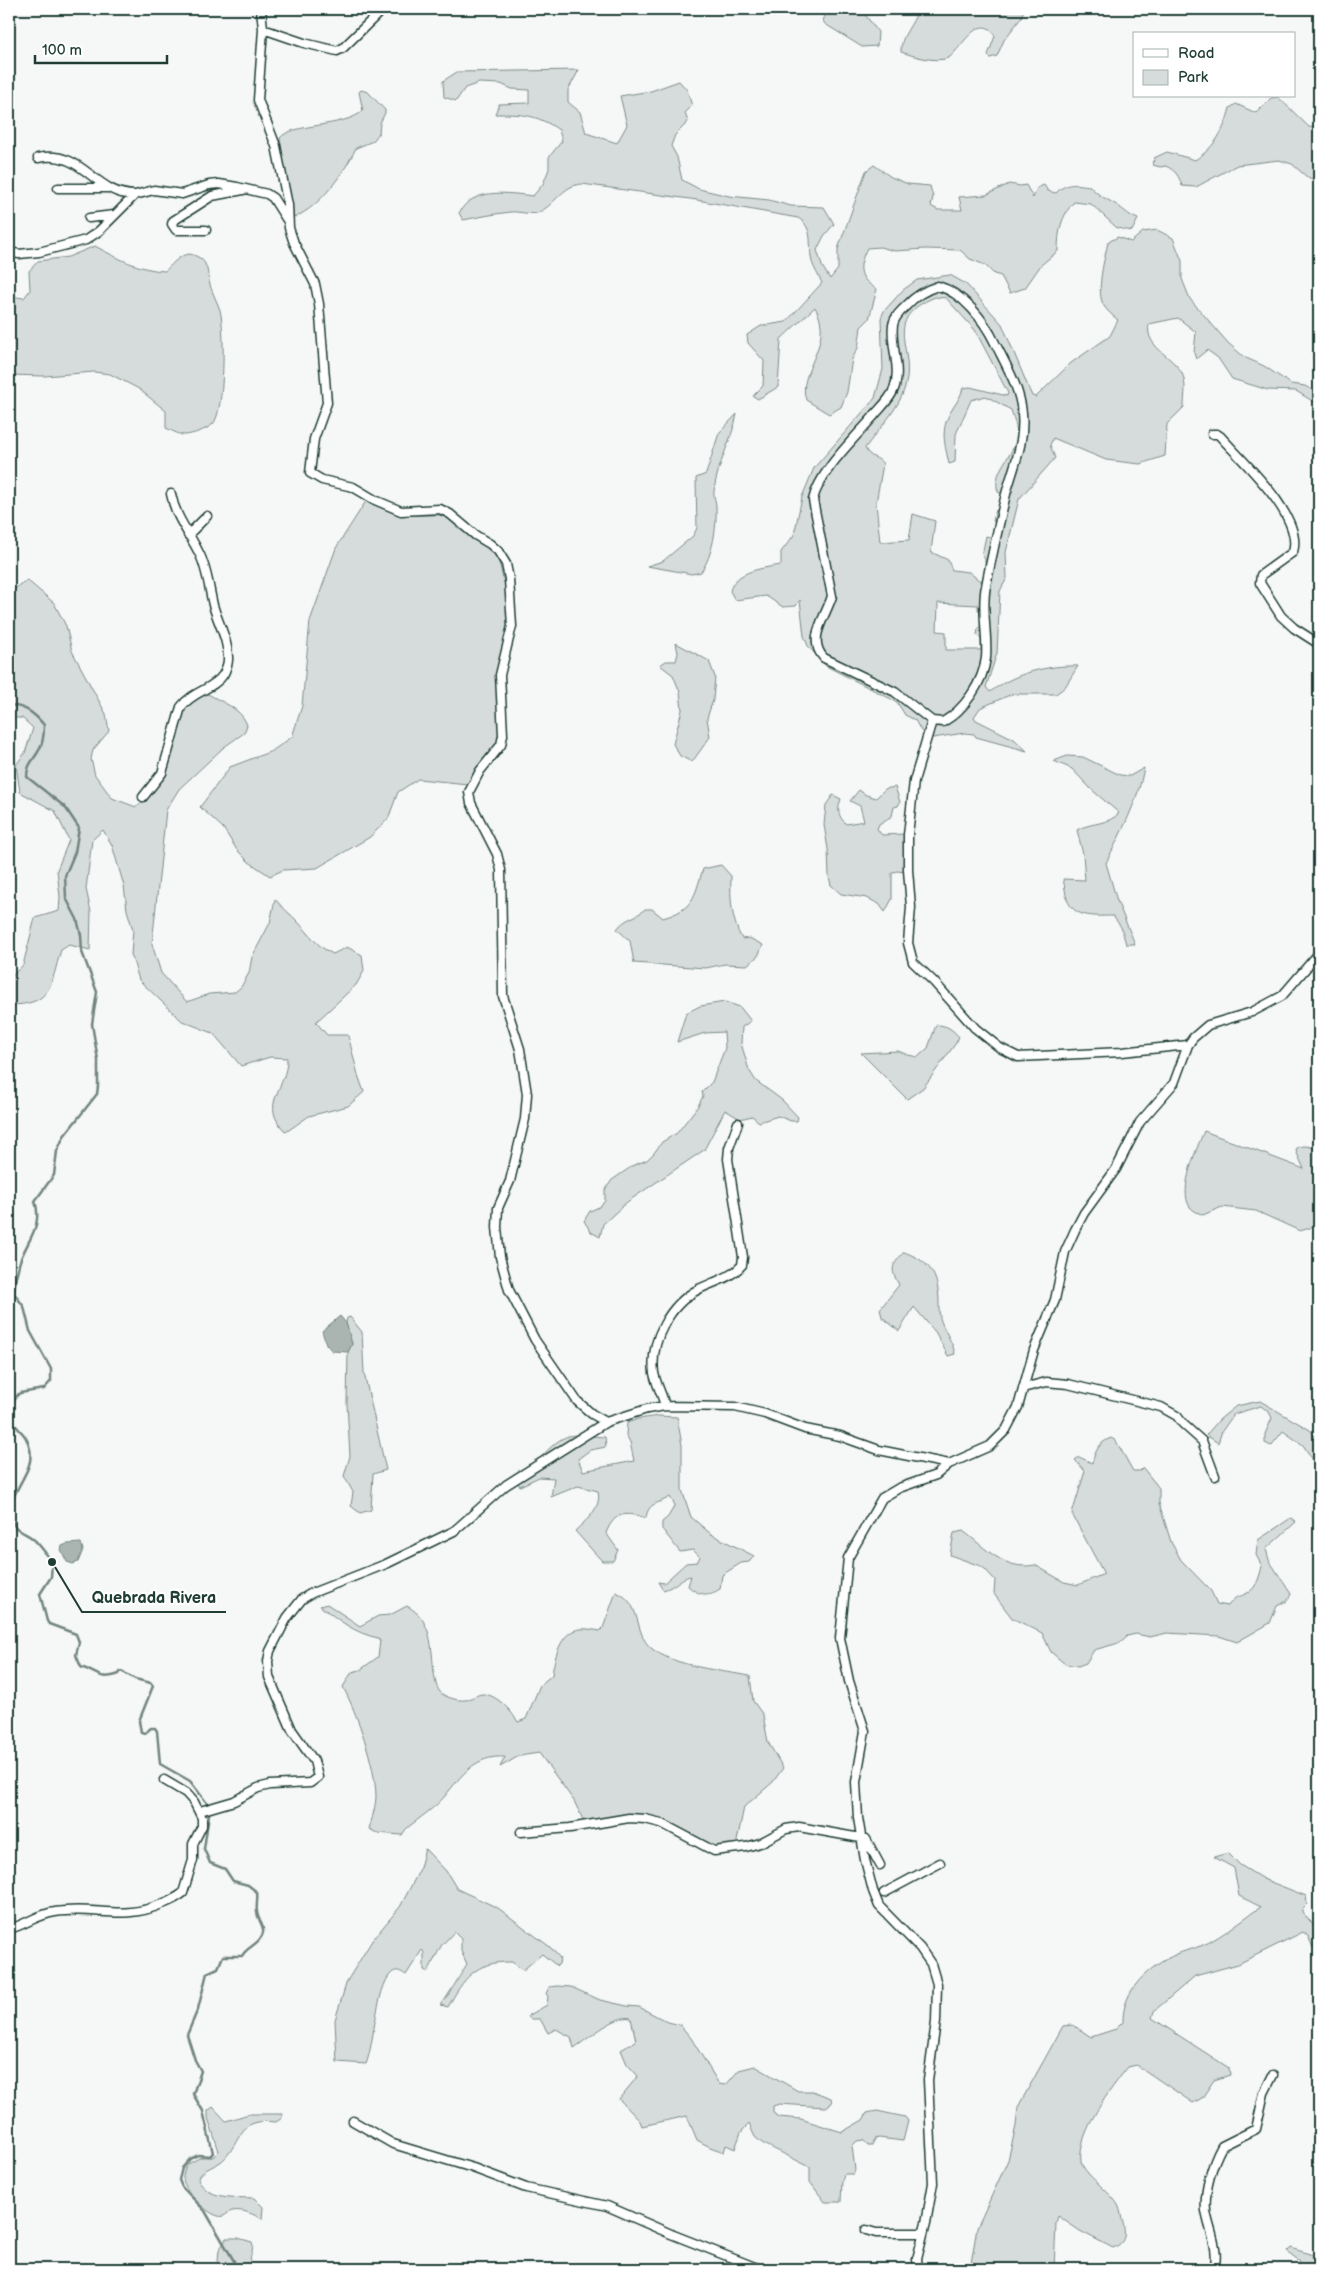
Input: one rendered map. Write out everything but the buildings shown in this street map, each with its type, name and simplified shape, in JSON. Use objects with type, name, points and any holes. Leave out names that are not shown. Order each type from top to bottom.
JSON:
[{"type":"street","points":[[261,9],[263,29],[258,100],[276,146],[288,205],[287,220]]},
{"type":"street","points":[[263,29],[304,43],[337,51],[343,48],[383,9]]},
{"type":"street","points":[[38,158],[66,158],[108,188],[123,195],[135,195],[154,190],[182,194],[209,184],[219,184],[267,194],[273,198],[287,220],[294,244],[315,284],[319,304],[327,403],[314,439],[310,473],[322,480],[353,487],[401,512],[440,509],[450,514],[475,535],[490,544],[498,551],[506,564],[509,578],[512,626],[500,675],[503,735],[501,745],[480,770],[469,792],[471,803],[497,854],[501,870],[503,996],[520,1049],[527,1094],[525,1119],[510,1181],[498,1208],[497,1228],[500,1257],[509,1290],[535,1340],[577,1401],[592,1414],[606,1422]]},
{"type":"street","points":[[58,188],[108,188]]},
{"type":"street","points":[[206,230],[176,230],[172,224],[173,220],[212,196],[245,190]]},
{"type":"street","points":[[9,252],[19,254],[39,252],[74,245],[86,240],[116,215],[135,195]]},
{"type":"street","points":[[89,218],[116,215]]},
{"type":"street","points":[[938,286],[949,289],[976,313],[989,331],[1016,387],[1022,411],[1023,438],[1006,493],[985,589],[986,659],[978,684],[965,704],[943,722],[932,721],[895,692],[824,658],[817,651],[816,636],[832,596],[813,500],[816,489],[843,451],[887,400],[893,390],[897,378],[893,323],[910,301],[924,290],[938,286]]},
{"type":"street","points":[[1212,434],[1220,436],[1264,483],[1288,519],[1294,539],[1293,552],[1261,575],[1260,583],[1281,616],[1294,628],[1319,644]]},
{"type":"street","points":[[142,797],[162,773],[181,707],[188,698],[215,682],[224,674],[228,661],[226,641],[200,554],[182,526],[173,506],[171,494]]},
{"type":"street","points":[[188,535],[208,516]]},
{"type":"street","points":[[932,721],[914,781],[908,836],[911,907],[908,943],[914,962],[975,1028],[1000,1048],[1018,1057],[1122,1052],[1188,1045]]},
{"type":"street","points":[[918,2269],[917,2260],[933,2183],[928,2080],[936,2022],[935,1973],[920,1948],[891,1921],[879,1906],[869,1880],[860,1837],[856,1777],[865,1732],[849,1681],[840,1638],[848,1558],[882,1498],[899,1488],[936,1475],[950,1464],[980,1451],[996,1442],[1006,1430],[1014,1414],[1034,1350],[1057,1294],[1065,1252],[1075,1230],[1084,1213],[1116,1169],[1140,1122],[1174,1083],[1188,1045],[1208,1025],[1252,1012],[1282,996],[1319,953]]},
{"type":"street","points":[[665,1406],[654,1371],[656,1346],[668,1317],[684,1299],[696,1291],[729,1276],[742,1265],[743,1258],[728,1159],[729,1148],[738,1123]]},
{"type":"street","points":[[1023,1388],[1046,1382],[1068,1384],[1161,1407],[1178,1416],[1183,1424],[1202,1441],[1215,1476]]},
{"type":"street","points":[[207,1810],[270,1785],[310,1783],[314,1782],[318,1777],[314,1761],[292,1730],[276,1696],[268,1669],[270,1651],[280,1630],[302,1598],[386,1564],[454,1531],[506,1485],[606,1422],[647,1409],[665,1406],[735,1407],[765,1414],[805,1429],[840,1436],[878,1450],[950,1464]]},
{"type":"street","points":[[164,1780],[207,1810]]},
{"type":"street","points":[[9,1929],[18,1927],[39,1915],[56,1911],[80,1910],[128,1914],[155,1907],[179,1897],[183,1893],[188,1879],[193,1860],[193,1844],[207,1810]]},
{"type":"street","points":[[521,1832],[570,1828],[612,1819],[645,1819],[673,1828],[714,1852],[753,1845],[786,1830],[799,1827],[866,1839],[880,1865]]},
{"type":"street","points":[[884,1893],[940,1864]]},
{"type":"street","points":[[1214,2269],[1216,2263],[1215,2248],[1206,2200],[1213,2167],[1222,2146],[1256,2129],[1264,2093],[1273,2075]]},
{"type":"street","points":[[353,2121],[393,2144],[473,2168],[526,2188],[607,2206],[671,2234],[760,2269]]},
{"type":"street","points":[[866,2230],[876,2233],[923,2233]]},
{"type":"green space","points":[[823,9],[861,9],[878,32],[877,46],[862,47],[825,24],[823,21],[825,15]]},
{"type":"green space","points":[[918,9],[1024,9],[1021,18],[1004,40],[997,56],[990,58],[988,55],[995,36],[989,29],[983,27],[970,35],[948,58],[937,60],[901,52],[903,40]]},
{"type":"green space","points":[[579,70],[568,90],[568,102],[580,112],[586,133],[617,143],[627,125],[620,96],[651,91],[679,81],[687,90],[692,106],[685,113],[688,122],[675,135],[671,146],[677,157],[682,180],[699,189],[729,196],[769,200],[791,206],[824,207],[834,224],[824,236],[817,250],[822,266],[830,279],[838,269],[838,249],[866,171],[874,165],[891,177],[908,184],[930,186],[933,197],[931,206],[938,210],[962,210],[959,197],[986,195],[1009,184],[1026,185],[1033,198],[1037,188],[1044,185],[1048,191],[1056,193],[1068,185],[1076,184],[1090,186],[1098,194],[1138,219],[1132,231],[1117,228],[1091,204],[1074,202],[1066,213],[1061,225],[1058,251],[1041,265],[1025,288],[1010,293],[1001,276],[994,274],[985,265],[970,259],[960,250],[925,249],[895,251],[880,247],[867,248],[862,260],[861,271],[870,285],[877,289],[869,319],[861,327],[858,348],[852,359],[847,392],[841,407],[829,414],[806,400],[804,389],[806,378],[819,345],[821,333],[820,320],[815,307],[781,339],[778,387],[758,399],[753,396],[763,386],[764,361],[748,343],[747,335],[761,326],[786,322],[822,283],[812,262],[809,232],[807,227],[798,218],[697,200],[582,184],[569,188],[549,206],[537,213],[510,212],[463,220],[459,213],[465,205],[482,195],[502,193],[533,196],[543,184],[549,169],[549,157],[562,141],[559,130],[536,118],[521,115],[495,114],[499,104],[529,103],[529,90],[512,89],[501,84],[479,83],[465,88],[456,101],[444,97],[443,81],[457,72]]},
{"type":"green space","points":[[361,90],[368,92],[385,110],[380,123],[379,133],[373,141],[356,148],[345,168],[323,197],[305,212],[295,217],[291,213],[280,138],[286,133],[295,130],[343,120],[363,111],[359,92]]},
{"type":"green space","points":[[1271,98],[1279,98],[1309,127],[1316,128],[1319,125],[1319,181],[1307,177],[1292,164],[1279,160],[1237,165],[1196,187],[1182,186],[1175,172],[1166,166],[1153,165],[1154,158],[1167,152],[1195,160],[1202,155],[1218,138],[1230,108],[1236,104],[1256,113]]},
{"type":"green space","points":[[1157,230],[1173,238],[1182,261],[1182,279],[1190,299],[1228,343],[1244,357],[1264,366],[1291,384],[1305,386],[1319,394],[1319,405],[1296,391],[1268,390],[1232,379],[1218,358],[1207,350],[1196,359],[1194,353],[1196,332],[1178,318],[1149,324],[1149,333],[1152,340],[1181,371],[1185,382],[1184,407],[1167,424],[1165,456],[1140,464],[1106,460],[1053,438],[1050,445],[1055,458],[1019,499],[1006,552],[1007,578],[1000,591],[997,653],[986,687],[990,692],[1010,680],[1032,671],[1078,666],[1065,687],[1056,694],[1012,694],[980,708],[974,717],[976,720],[1014,739],[1027,751],[976,737],[974,734],[964,733],[933,738],[921,731],[915,720],[905,715],[897,702],[826,666],[808,646],[804,636],[800,600],[796,606],[783,607],[766,596],[735,600],[730,591],[738,578],[751,571],[781,565],[781,552],[794,535],[802,497],[814,468],[875,398],[883,369],[881,318],[884,311],[903,290],[917,280],[950,275],[966,284],[1002,324],[1032,396],[1036,397],[1071,363],[1110,336],[1118,320],[1104,306],[1100,292],[1108,242],[1118,237],[1131,242],[1143,232]],"holes":[[[935,297],[946,298],[975,330],[1008,393],[1007,396],[970,387],[963,388],[945,426],[944,438],[949,464],[955,462],[956,434],[971,400],[986,396],[1011,410],[1017,430],[1016,441],[997,478],[998,492],[1002,494],[999,511],[996,510],[993,521],[997,524],[998,539],[986,536],[982,555],[985,559],[985,578],[980,581],[969,572],[952,570],[948,560],[931,552],[935,521],[913,514],[909,540],[880,542],[876,503],[883,464],[869,454],[865,448],[893,411],[905,387],[907,360],[904,326],[908,315],[918,306]],[[938,603],[978,605],[978,610],[981,611],[980,628],[977,635],[981,639],[981,650],[946,650],[946,632],[937,631]]]},
{"type":"green space","points":[[95,246],[128,263],[155,270],[165,271],[179,258],[187,254],[200,258],[205,263],[210,285],[220,310],[223,334],[223,369],[220,403],[217,416],[211,426],[195,433],[184,435],[166,428],[166,411],[139,389],[110,374],[94,372],[44,376],[9,375],[9,296],[24,298],[30,290],[29,271],[38,261],[68,257]]},
{"type":"green space","points":[[737,414],[716,481],[714,493],[716,506],[715,532],[709,557],[701,572],[692,574],[647,566],[663,561],[693,536],[697,528],[696,478],[706,474],[719,433]]},
{"type":"green space","points":[[368,498],[403,515],[439,515],[449,518],[479,542],[490,548],[498,558],[506,590],[509,624],[499,719],[499,740],[468,784],[418,779],[398,792],[388,819],[370,837],[317,868],[283,870],[270,876],[249,862],[237,850],[223,828],[200,807],[230,767],[272,751],[292,737],[302,706],[310,621],[336,548]]},
{"type":"green space","points":[[27,580],[54,603],[66,626],[72,651],[106,714],[109,731],[93,750],[91,759],[95,775],[112,798],[136,807],[143,802],[160,775],[177,718],[193,699],[208,694],[231,706],[244,719],[247,725],[244,733],[224,747],[179,789],[166,810],[152,944],[161,973],[187,1002],[209,994],[235,992],[241,987],[249,973],[252,957],[270,923],[275,899],[327,951],[333,954],[347,947],[362,955],[364,971],[356,985],[316,1022],[327,1035],[348,1035],[364,1092],[348,1106],[309,1116],[286,1132],[274,1113],[274,1104],[286,1069],[287,1058],[270,1057],[241,1066],[213,1033],[182,1021],[139,980],[131,954],[133,930],[127,910],[124,886],[112,845],[103,830],[92,840],[86,889],[91,912],[90,950],[69,945],[61,950],[51,983],[42,997],[23,1004],[9,1005],[9,976],[12,976],[23,965],[35,918],[59,911],[60,897],[57,870],[69,840],[55,811],[20,792],[16,765],[25,753],[33,728],[22,718],[9,718],[9,593]]},
{"type":"green space","points":[[676,643],[709,661],[715,677],[713,700],[707,718],[710,737],[692,762],[680,756],[673,744],[682,710],[680,692],[673,675],[660,665],[666,661],[676,661],[678,653]]},
{"type":"green space","points":[[1067,756],[1083,757],[1120,775],[1130,776],[1144,768],[1138,793],[1106,863],[1117,901],[1135,944],[1126,944],[1121,927],[1113,916],[1093,916],[1080,913],[1070,905],[1067,899],[1063,879],[1085,880],[1083,854],[1077,830],[1110,820],[1119,813],[1092,790],[1072,769],[1054,761]]},
{"type":"green space","points":[[895,787],[900,802],[898,806],[894,807],[892,816],[879,824],[877,829],[882,835],[905,834],[905,872],[897,871],[892,873],[892,899],[885,912],[879,904],[867,898],[841,894],[831,885],[824,825],[826,805],[833,795],[841,799],[839,813],[846,824],[864,821],[860,806],[850,801],[859,790],[866,795],[876,798],[885,789]]},
{"type":"green space","points":[[721,865],[731,876],[732,908],[738,931],[742,939],[749,938],[763,945],[758,956],[747,965],[725,964],[706,968],[634,963],[630,941],[617,929],[620,925],[645,909],[652,909],[663,918],[681,910],[687,906],[695,894],[703,869]]},
{"type":"green space","points":[[725,1002],[740,1007],[751,1021],[742,1027],[741,1043],[749,1070],[756,1081],[782,1100],[798,1117],[797,1121],[791,1121],[778,1116],[759,1122],[752,1116],[740,1119],[725,1110],[704,1150],[627,1202],[603,1224],[600,1237],[591,1232],[584,1221],[590,1211],[599,1207],[605,1201],[605,1190],[612,1180],[634,1165],[647,1160],[662,1142],[677,1133],[698,1106],[703,1096],[702,1092],[712,1082],[725,1048],[724,1032],[705,1033],[677,1042],[686,1013],[700,1006]]},
{"type":"green space","points":[[936,1025],[949,1028],[959,1037],[923,1088],[907,1099],[861,1053],[898,1051],[918,1057],[928,1048]]},
{"type":"green space","points":[[1204,1131],[1304,1169],[1296,1151],[1297,1148],[1305,1146],[1319,1150],[1319,1220],[1310,1228],[1300,1231],[1256,1211],[1222,1207],[1203,1215],[1193,1210],[1187,1200],[1187,1180],[1193,1158]]},
{"type":"green space","points":[[904,1252],[927,1265],[934,1276],[939,1294],[940,1318],[955,1354],[948,1356],[936,1333],[914,1307],[899,1331],[882,1317],[880,1309],[899,1285],[893,1268]]},
{"type":"green space","points":[[350,1317],[362,1332],[364,1373],[386,1470],[373,1474],[371,1510],[360,1513],[351,1506],[353,1492],[344,1476],[350,1456],[347,1404],[348,1352],[352,1344],[346,1323],[347,1318]]},
{"type":"green space","points":[[1260,1401],[1310,1430],[1319,1440],[1319,1469],[1303,1445],[1283,1431],[1271,1446],[1265,1443],[1265,1434],[1272,1418],[1269,1412],[1261,1406],[1234,1414],[1222,1431],[1218,1443],[1206,1435],[1220,1419],[1236,1406]]},
{"type":"green space","points":[[659,1416],[677,1417],[682,1445],[682,1490],[691,1517],[711,1534],[754,1556],[749,1562],[741,1563],[722,1575],[720,1589],[711,1593],[699,1593],[688,1586],[691,1576],[663,1590],[658,1582],[664,1583],[686,1563],[697,1562],[700,1557],[693,1550],[680,1552],[662,1529],[662,1522],[668,1517],[675,1505],[670,1497],[652,1506],[646,1518],[627,1514],[617,1517],[606,1533],[618,1550],[613,1561],[602,1561],[575,1531],[595,1509],[599,1497],[598,1491],[578,1486],[551,1497],[554,1478],[539,1477],[520,1486],[514,1478],[539,1460],[557,1442],[563,1438],[576,1435],[605,1437],[606,1447],[590,1450],[578,1459],[583,1471],[634,1461],[630,1442],[626,1435],[627,1423],[638,1419]]},
{"type":"green space","points":[[1111,1438],[1116,1441],[1133,1471],[1140,1471],[1143,1468],[1159,1488],[1159,1503],[1171,1542],[1181,1560],[1211,1591],[1217,1604],[1228,1606],[1236,1598],[1252,1590],[1258,1580],[1262,1566],[1256,1555],[1258,1540],[1291,1518],[1296,1522],[1266,1549],[1269,1560],[1291,1594],[1287,1601],[1277,1606],[1270,1623],[1237,1642],[1219,1636],[1167,1633],[1150,1637],[1136,1634],[1127,1636],[1119,1643],[1094,1650],[1086,1663],[1078,1666],[1065,1664],[1051,1652],[1042,1633],[1012,1618],[994,1594],[995,1580],[983,1567],[950,1555],[954,1533],[963,1531],[996,1557],[1014,1565],[1035,1565],[1064,1582],[1078,1585],[1104,1574],[1072,1514],[1085,1471],[1075,1460],[1079,1457],[1092,1463],[1100,1445]]},
{"type":"green space","points":[[616,1592],[625,1597],[630,1603],[645,1641],[660,1654],[698,1667],[750,1676],[753,1701],[763,1715],[768,1742],[783,1768],[773,1782],[744,1807],[737,1841],[739,1850],[713,1854],[671,1829],[629,1818],[586,1826],[574,1801],[539,1753],[519,1756],[500,1767],[505,1757],[485,1759],[477,1763],[464,1774],[432,1809],[406,1829],[402,1835],[377,1833],[369,1829],[376,1799],[375,1783],[369,1754],[354,1711],[343,1687],[352,1672],[360,1670],[378,1657],[380,1641],[378,1638],[361,1633],[347,1625],[320,1606],[327,1604],[360,1626],[378,1616],[390,1615],[407,1606],[416,1612],[426,1627],[431,1645],[435,1680],[440,1692],[448,1697],[462,1700],[481,1694],[489,1695],[504,1704],[518,1722],[526,1719],[540,1685],[552,1675],[556,1654],[563,1640],[573,1631],[580,1629],[600,1631],[603,1628]]},
{"type":"green space","points":[[425,1849],[446,1871],[457,1889],[498,1908],[550,1947],[560,1958],[559,1964],[557,1966],[542,1954],[523,1970],[512,1962],[499,1962],[480,1968],[466,1980],[448,2007],[440,2005],[467,1964],[461,1951],[461,1939],[454,1932],[441,1946],[428,1972],[424,1970],[424,1952],[422,1950],[406,1975],[395,1971],[389,1976],[380,1998],[366,2064],[337,2062],[335,2020],[347,1981],[373,1939],[400,1907],[419,1871]]},
{"type":"green space","points":[[1228,1853],[1240,1865],[1263,1879],[1306,1896],[1307,1904],[1302,1909],[1302,1912],[1319,1931],[1319,1950],[1313,1948],[1308,1936],[1303,1932],[1238,1964],[1195,1976],[1154,2011],[1152,2018],[1229,2068],[1230,2075],[1214,2080],[1202,2098],[1193,2103],[1137,2065],[1128,2067],[1097,2111],[1084,2137],[1081,2161],[1087,2172],[1110,2194],[1119,2207],[1124,2231],[1124,2238],[1120,2244],[1113,2248],[1080,2231],[1058,2216],[1054,2269],[970,2269],[977,2228],[1008,2160],[1016,2126],[1018,2107],[1063,2026],[1073,2025],[1091,2037],[1116,2029],[1123,2022],[1124,2010],[1132,1990],[1147,1972],[1177,1954],[1213,1940],[1261,1907],[1239,1896],[1234,1868],[1214,1857]]},
{"type":"green space","points":[[549,1987],[571,1987],[600,2000],[639,2007],[668,2022],[680,2025],[691,2038],[719,2084],[726,2085],[739,2070],[755,2066],[798,2091],[812,2091],[831,2098],[832,2103],[826,2107],[779,2104],[773,2106],[773,2113],[779,2117],[801,2119],[842,2132],[863,2120],[867,2113],[877,2111],[905,2117],[908,2121],[903,2141],[879,2138],[875,2139],[872,2145],[868,2145],[863,2140],[857,2141],[852,2146],[855,2170],[853,2174],[844,2174],[841,2202],[825,2202],[810,2182],[810,2167],[762,2143],[755,2137],[749,2124],[741,2132],[735,2149],[726,2145],[724,2152],[697,2140],[687,2116],[642,2126],[640,2121],[619,2099],[638,2076],[627,2064],[621,2050],[636,2041],[631,2018],[610,2023],[574,2048],[571,2037],[556,2029],[548,2033],[540,2019],[530,2019],[528,2016],[547,2005],[548,1996],[546,1994]]},
{"type":"green space","points":[[213,2107],[226,2121],[249,2114],[282,2114],[282,2118],[276,2122],[264,2121],[249,2126],[240,2135],[226,2157],[203,2172],[198,2179],[202,2186],[215,2194],[254,2198],[263,2207],[262,2219],[244,2211],[232,2211],[222,2216],[213,2214],[196,2200],[186,2188],[183,2176],[186,2165],[201,2157],[213,2157],[219,2151],[208,2118],[208,2111]]},
{"type":"green space","points":[[227,2238],[238,2238],[252,2242],[253,2246],[248,2269],[217,2269],[219,2250]]},
{"type":"green space","points":[[1291,2248],[1319,2257],[1319,2269],[1298,2269],[1300,2261],[1287,2252]]},
{"type":"shaded area","points":[[340,1316],[346,1323],[352,1344],[348,1352],[332,1351],[326,1344],[322,1331]]},
{"type":"shaded area","points":[[81,1543],[83,1550],[78,1562],[73,1564],[67,1562],[61,1550],[62,1546]]},
{"type":"waterway","points":[[9,705],[29,711],[44,725],[41,746],[29,766],[27,777],[65,807],[79,828],[75,852],[65,876],[66,898],[77,919],[81,935],[82,952],[97,992],[92,1024],[98,1060],[97,1094],[64,1136],[57,1151],[54,1175],[35,1201],[37,1210],[36,1225],[20,1261],[16,1277],[14,1293],[24,1307],[30,1331],[51,1369],[51,1381],[44,1389],[20,1393],[14,1401],[12,1420],[28,1443],[30,1459],[28,1468],[14,1495],[11,1514],[15,1527],[35,1540],[52,1562],[51,1577],[40,1594],[47,1621],[49,1624],[76,1634],[79,1642],[76,1655],[81,1667],[107,1677],[119,1674],[121,1671],[135,1679],[151,1683],[153,1686],[139,1721],[141,1732],[145,1733],[151,1728],[155,1728],[157,1731],[160,1764],[190,1781],[210,1807],[204,1849],[210,1863],[225,1869],[233,1881],[248,1885],[257,1892],[257,1912],[263,1929],[262,1936],[242,1956],[223,1956],[218,1968],[207,1973],[198,2009],[187,2035],[195,2060],[201,2071],[193,2094],[203,2111],[213,2153],[210,2156],[198,2155],[190,2159],[182,2168],[179,2180],[182,2187],[205,2211],[234,2261],[234,2269]]},
{"type":"place","name":"Quebrada Rivera","points":[[52,1562]]}]
